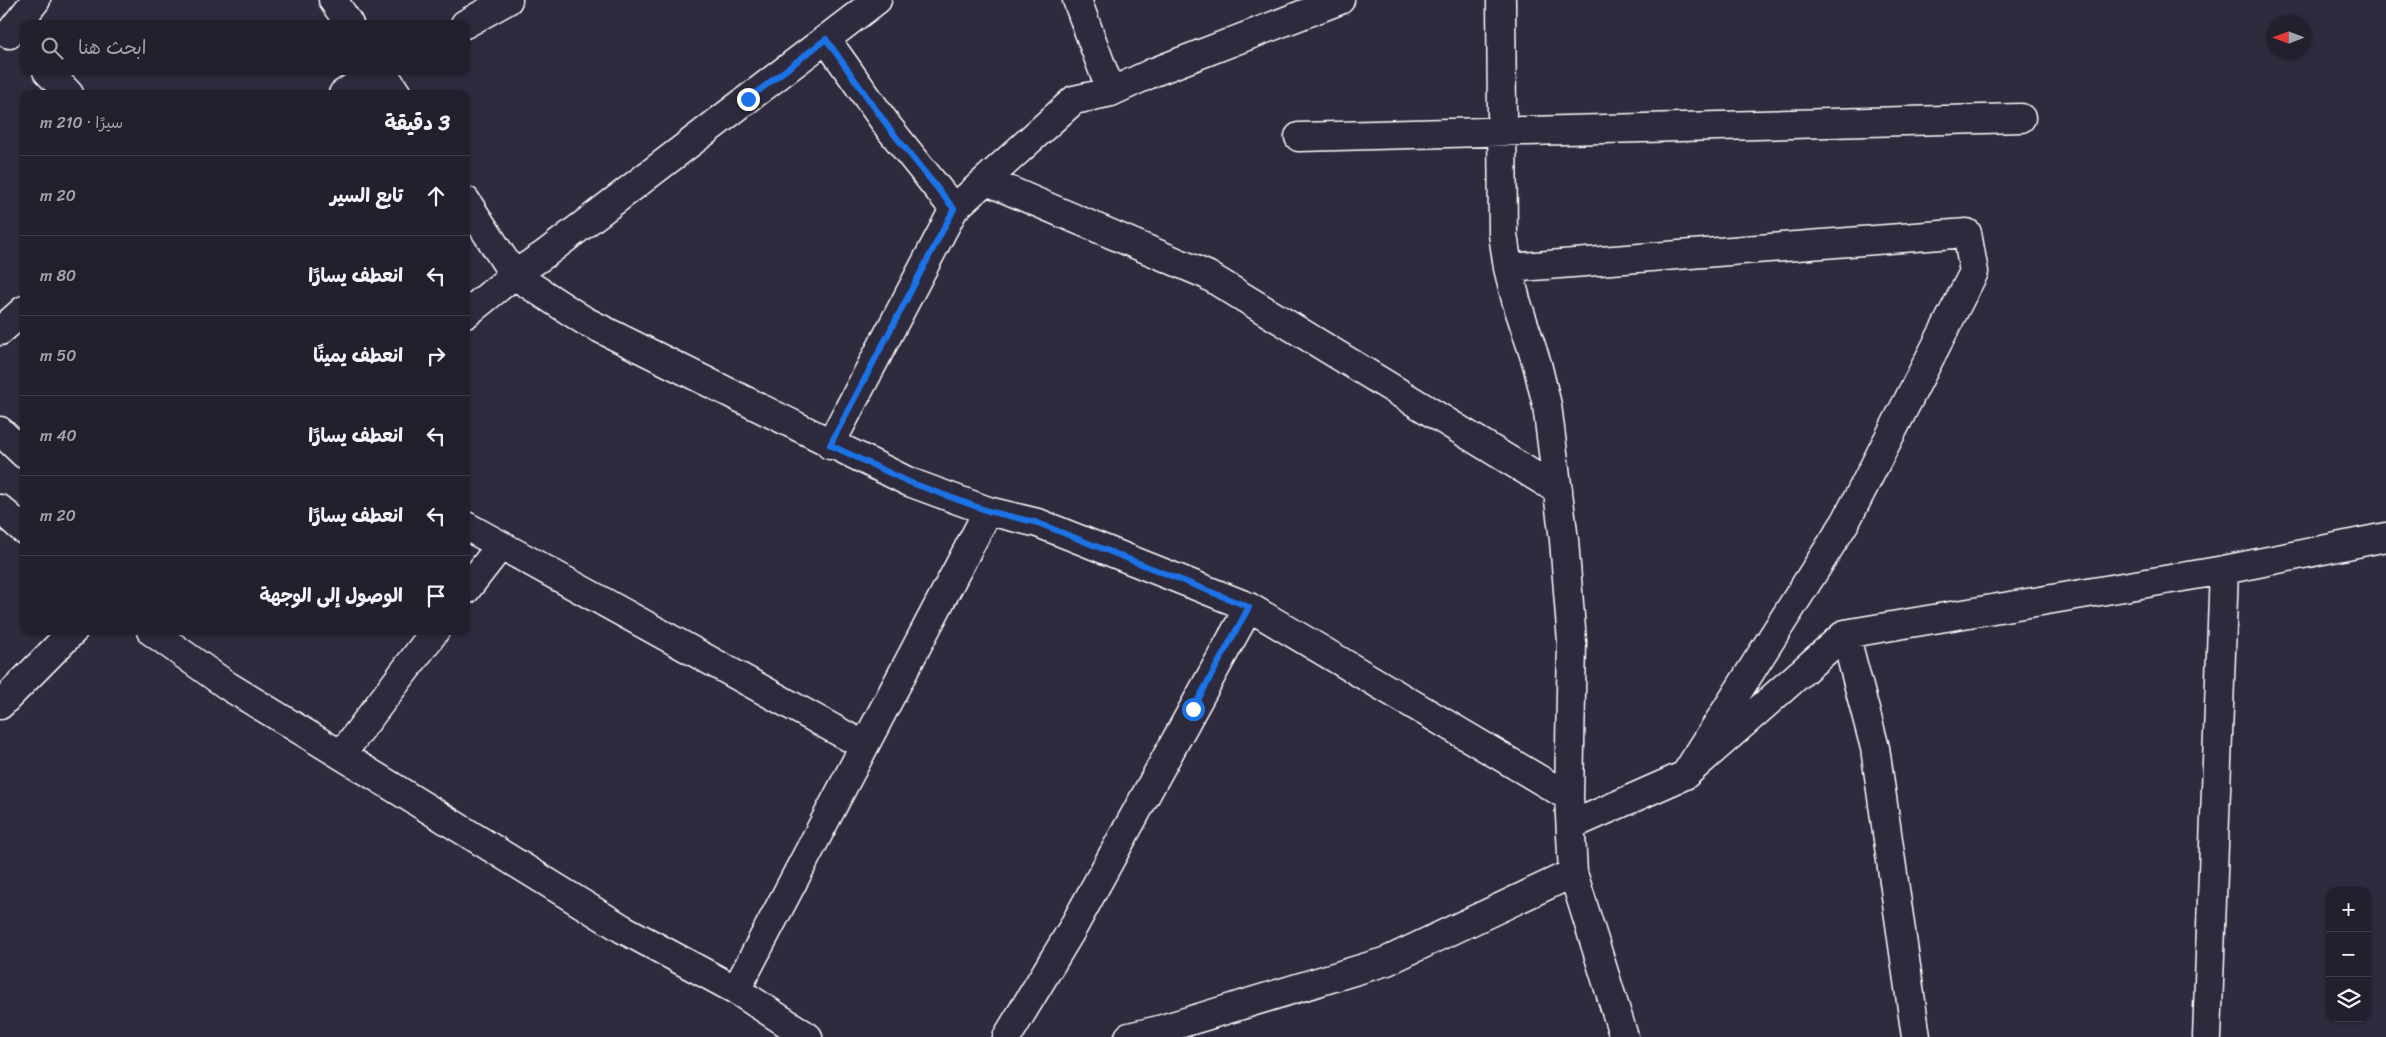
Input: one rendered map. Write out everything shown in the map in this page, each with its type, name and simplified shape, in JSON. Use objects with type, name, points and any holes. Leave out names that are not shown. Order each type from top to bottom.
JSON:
[{"type":"street","points":[[22,20],[36,0]]},
{"type":"street","points":[[333,0],[346,20]]},
{"type":"street","points":[[470,21],[508,0]]},
{"type":"street","points":[[470,311],[514,275],[545,254],[877,0]]},
{"type":"street","points":[[1077,0],[1112,92]]},
{"type":"street","points":[[830,445],[954,209],[1074,100],[1112,92],[1154,72],[1340,0]]},
{"type":"street","points":[[1501,0],[1502,201],[1508,268],[1516,300],[1537,364],[1547,405],[1569,591],[1572,642],[1569,797],[1572,825],[1573,873],[1624,1037]]},
{"type":"street","points":[[11,35],[20,22]]},
{"type":"street","points":[[826,39],[889,128],[954,209]]},
{"type":"street","points":[[51,75],[66,90]]},
{"type":"street","points":[[349,90],[374,75]]},
{"type":"street","points":[[383,75],[393,90]]},
{"type":"street","points":[[1299,137],[2021,118]]},
{"type":"street","points":[[987,181],[1207,275],[1558,490]]},
{"type":"street","points":[[470,207],[514,275],[585,321],[830,445],[909,482],[988,511],[1038,523],[1249,607],[1569,797]]},
{"type":"street","points":[[1508,268],[1967,233],[1974,272],[1846,521],[1685,775]]},
{"type":"street","points":[[0,331],[20,314]]},
{"type":"street","points":[[0,430],[20,450]]},
{"type":"street","points":[[0,509],[20,526]]},
{"type":"street","points":[[736,990],[863,745],[988,511]]},
{"type":"street","points":[[470,528],[863,745]]},
{"type":"street","points":[[1572,825],[1685,775],[1845,634],[2224,570],[2386,537]]},
{"type":"street","points":[[470,585],[500,545]]},
{"type":"street","points":[[2207,1037],[2224,570]]},
{"type":"street","points":[[1007,1037],[1071,931],[1249,607]]},
{"type":"street","points":[[1845,634],[1875,748],[1916,1037]]},
{"type":"street","points":[[0,705],[69,635]]},
{"type":"street","points":[[157,635],[228,686],[623,929],[736,990],[808,1037]]},
{"type":"street","points":[[342,756],[432,635]]},
{"type":"street","points":[[1129,1037],[1161,1034],[1387,961],[1573,873]]},
{"type":"route","points":[[748,99],[826,39],[889,128],[954,209],[830,445],[909,482],[988,511],[1038,523],[1249,607],[1193,709]]}]
